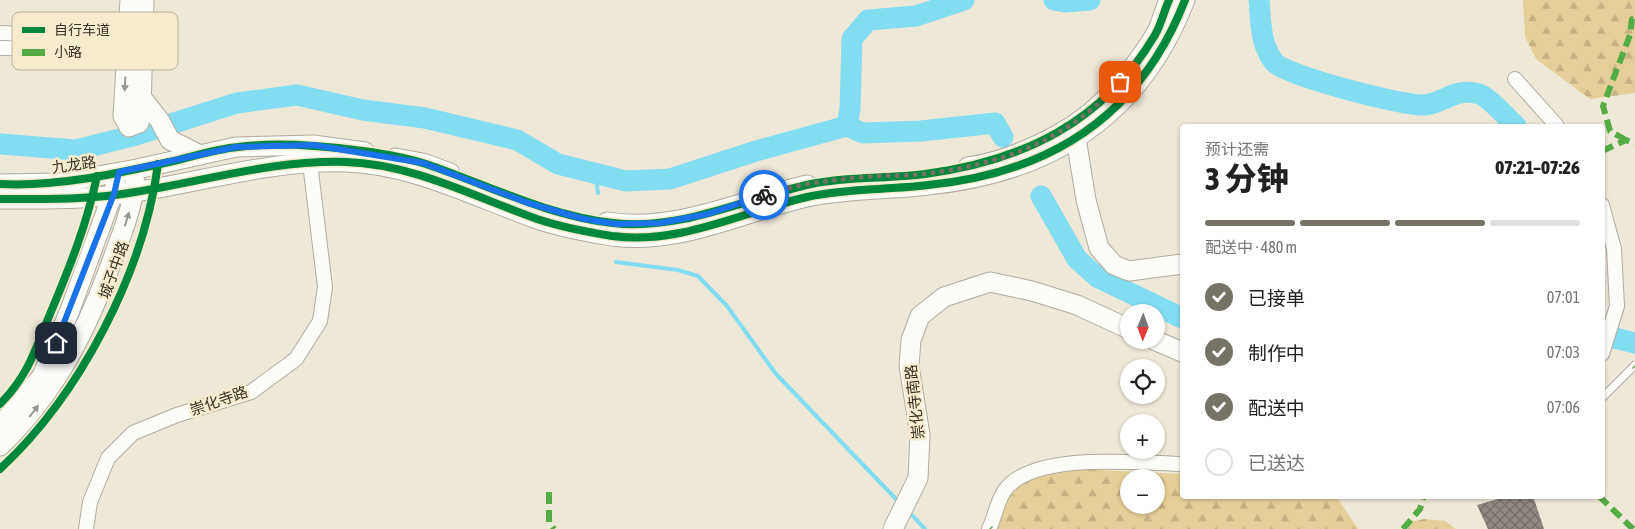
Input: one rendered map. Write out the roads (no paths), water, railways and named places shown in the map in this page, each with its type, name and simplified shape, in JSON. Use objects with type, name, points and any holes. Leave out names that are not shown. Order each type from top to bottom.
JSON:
[{"type":"main road","name":"九龙路","points":[[0,184],[59,183],[236,147],[313,145],[423,163],[528,203],[584,219],[617,224],[660,223],[708,214],[775,192],[816,183],[930,173],[976,166],[1025,150],[1068,128],[1100,104],[1129,70],[1155,34],[1169,0]]},
{"type":"main road","name":"九龙路","points":[[0,199],[61,199],[134,193],[232,172],[310,163],[348,162],[395,169],[442,183],[538,219],[574,230],[616,236],[649,238],[679,234],[804,198],[833,192],[928,186],[1007,170],[1048,154],[1076,138],[1130,93],[1152,66],[1172,31],[1184,0]]},
{"type":"main road","points":[[126,70],[124,116],[129,127],[139,123],[143,70]]},
{"type":"main road","points":[[142,98],[160,121],[170,140],[200,155]]},
{"type":"main road","points":[[1076,138],[1086,200],[1099,248],[1114,264],[1129,271],[1180,264]]},
{"type":"main road","name":"城子中路","points":[[0,446],[25,423],[46,395],[72,353],[100,296],[134,193],[128,170]]},
{"type":"main road","name":"城子中路","points":[[0,426],[42,376],[114,194],[128,170]]},
{"type":"main road","name":"崇化寺南路","points":[[893,529],[918,478],[920,435],[909,366],[911,340],[920,316],[944,297],[990,282],[1032,291],[1077,305],[1120,325]]},
{"type":"main road","points":[[1165,345],[1180,351]]},
{"type":"street","points":[[1515,79],[1555,124]]},
{"type":"street","name":"崇化寺路","points":[[86,529],[90,502],[108,458],[133,433],[177,415],[251,392],[296,359],[320,320],[325,287],[310,163]]},
{"type":"street","points":[[1605,216],[1614,249],[1617,306],[1605,344]]},
{"type":"street","points":[[989,529],[1005,490],[1029,471],[1083,461],[1180,464]]},
{"type":"lane","points":[[1605,395],[1635,365]]},
{"type":"waterway","points":[[847,126],[850,109],[852,39],[868,20],[916,16],[964,0]]},
{"type":"waterway","points":[[1054,0],[1065,2],[1090,0]]},
{"type":"waterway","points":[[1259,0],[1262,32],[1266,48],[1274,62],[1283,68],[1321,82],[1370,96],[1412,104],[1431,104],[1456,94],[1470,92],[1479,94],[1493,103],[1514,124]]},
{"type":"waterway","points":[[0,144],[76,150],[136,135],[237,103],[297,95],[363,110],[425,118],[517,140],[558,164],[626,181],[670,179],[756,151],[847,126],[863,133],[921,131],[995,123],[1003,137]]},
{"type":"waterway","points":[[595,173],[598,193]]},
{"type":"waterway","points":[[1041,196],[1077,259],[1097,277],[1180,317]]},
{"type":"waterway","points":[[616,262],[678,270],[698,276],[727,306],[776,374],[896,499]]},
{"type":"waterway","points":[[1605,337],[1635,343]]},
{"type":"waterway","points":[[912,515],[925,529]]}]
